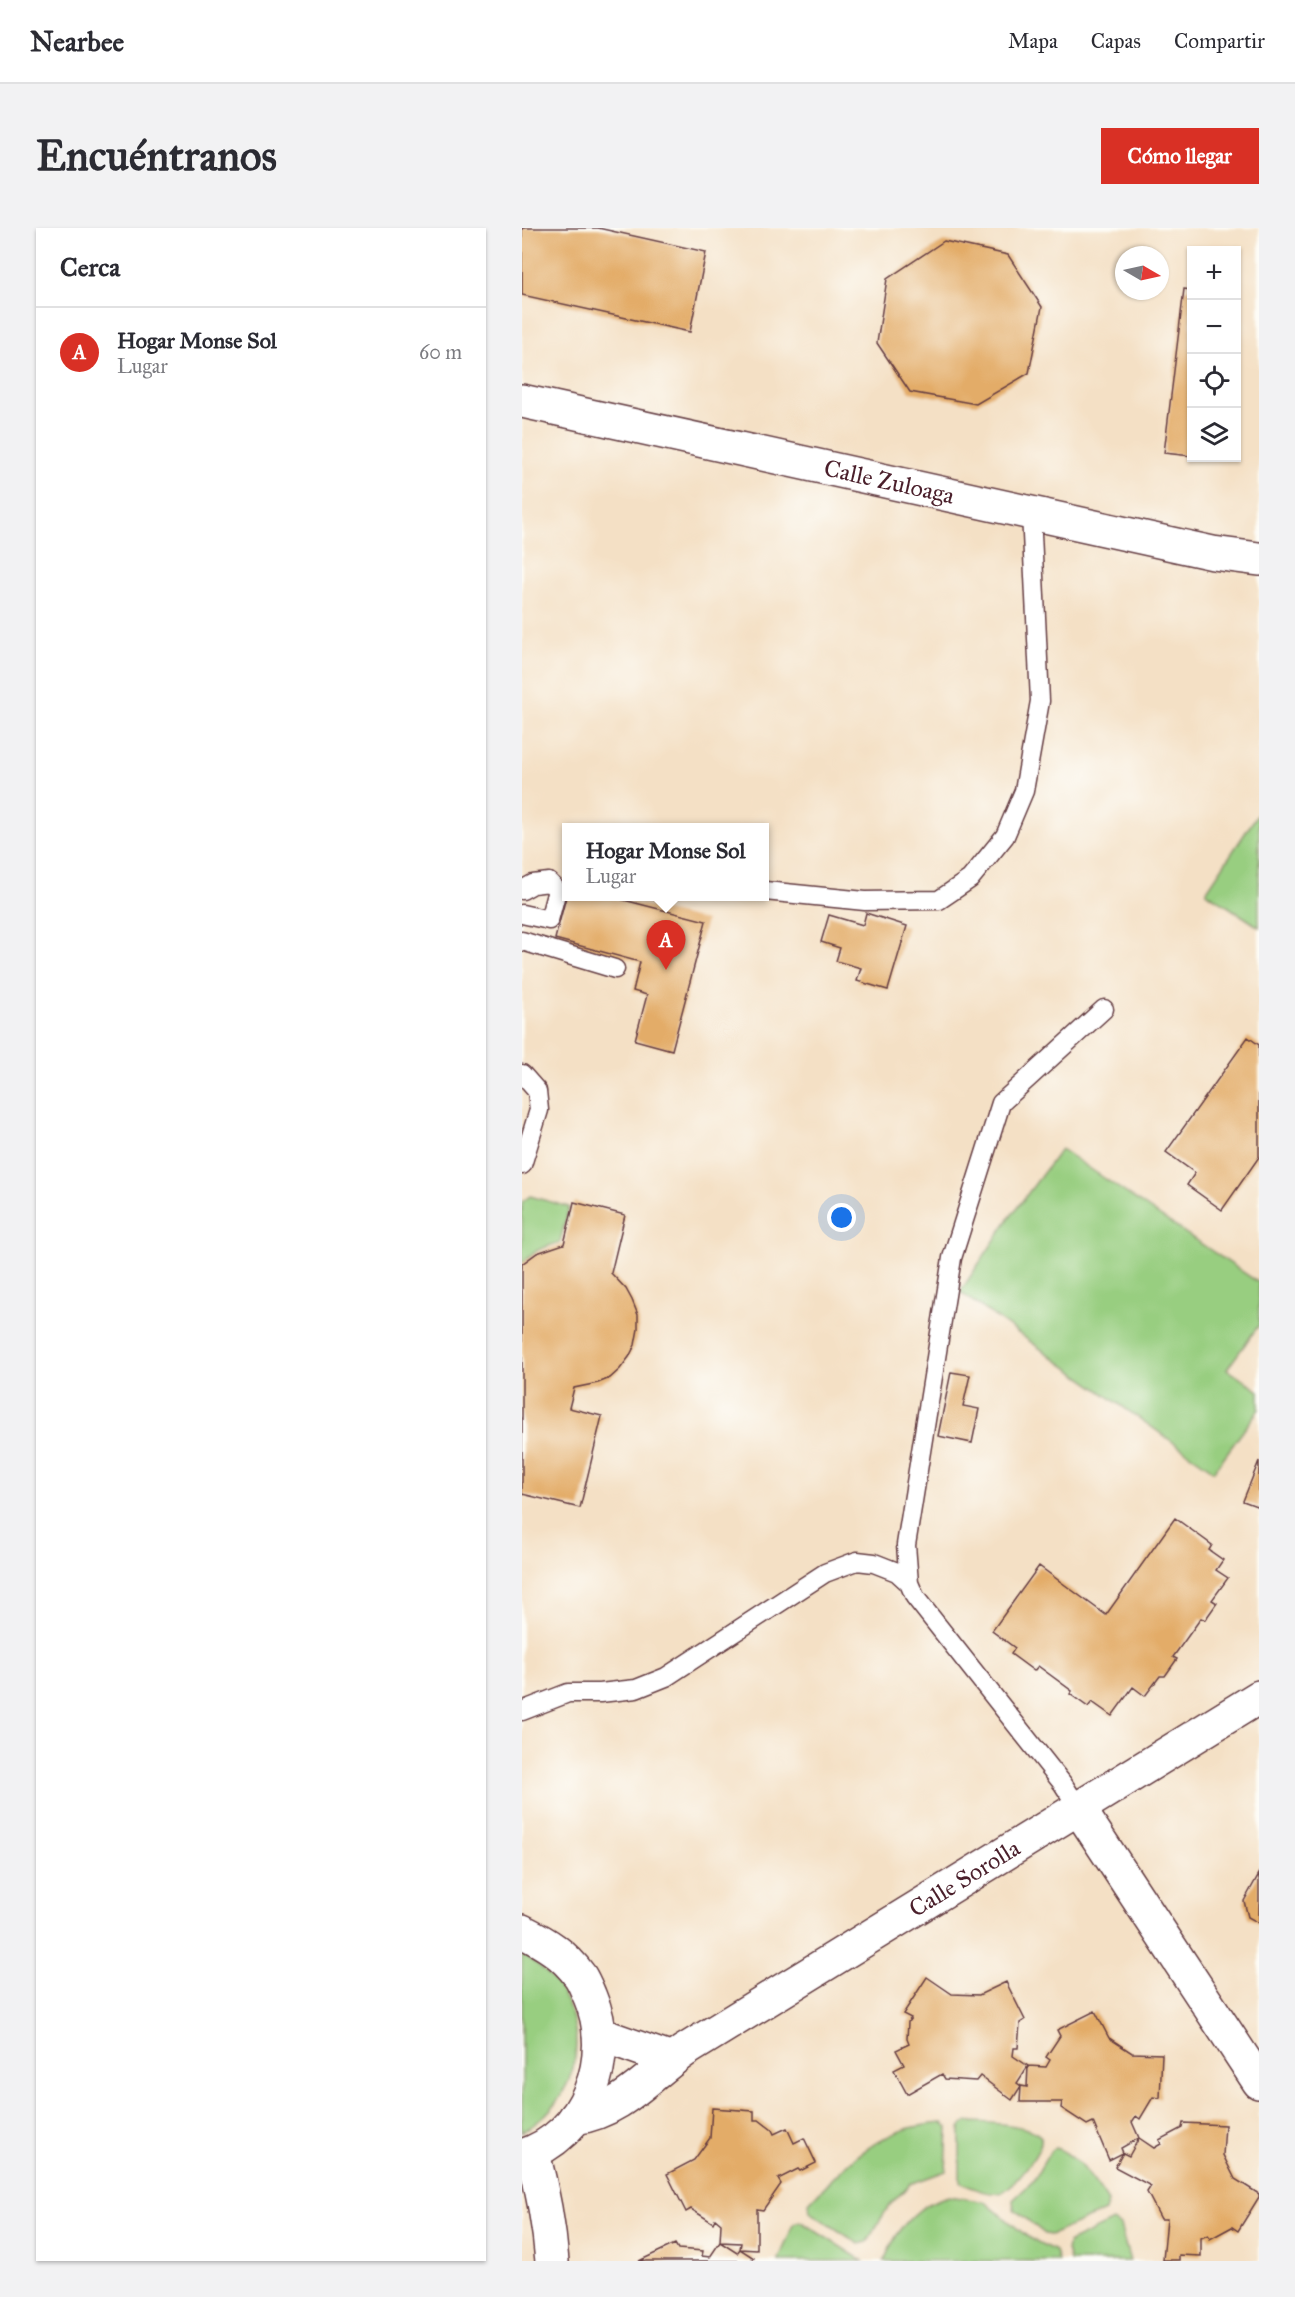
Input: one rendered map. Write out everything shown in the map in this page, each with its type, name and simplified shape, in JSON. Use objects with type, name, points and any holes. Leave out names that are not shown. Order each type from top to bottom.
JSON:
[{"type":"street","name":"Calle Zuloaga","points":[[522,401],[1213,553],[1259,559]]},
{"type":"street","name":"Calle Sorolla","points":[[575,2118],[594,2115],[621,2101],[672,2060],[1259,1697]]},
{"type":"street","points":[[1079,1809],[1259,2082]]},
{"type":"street","points":[[522,1931],[552,1947],[581,1977],[597,2015],[599,2034],[600,2056],[593,2086],[575,2118],[558,2136],[527,2154],[541,2183],[552,2261]]},
{"type":"street","points":[[599,2034],[672,2060]]},
{"type":"lane","points":[[769,891],[865,901],[939,900],[970,879],[1005,836],[1024,791],[1040,701],[1031,513]]},
{"type":"lane","points":[[522,890],[534,884],[558,881],[549,920],[522,914]]},
{"type":"lane","points":[[522,941],[615,969]]},
{"type":"lane","points":[[1079,1809],[1063,1784],[915,1597],[909,1583],[906,1545],[952,1258],[1001,1103],[1104,1009]]},
{"type":"lane","points":[[522,1074],[537,1091],[539,1110],[522,1165]]},
{"type":"lane","points":[[522,1711],[568,1693],[600,1693],[636,1689],[666,1677],[825,1574],[857,1561],[874,1563],[897,1572],[909,1583]]},
{"type":"green space","points":[[1259,812],[1259,927],[1206,892]]},
{"type":"green space","points":[[1061,1149],[1259,1283],[1259,1325],[1227,1369],[1259,1391],[1259,1409],[1214,1471],[960,1292],[1008,1220]]},
{"type":"green space","points":[[530,1196],[569,1207],[560,1242],[538,1250],[522,1263],[522,1202]]},
{"type":"green space","points":[[522,1954],[545,1972],[562,1993],[572,2018],[576,2043],[573,2068],[563,2093],[546,2114],[522,2132]]},
{"type":"green space","points":[[968,2122],[1016,2126],[1040,2136],[1039,2149],[1034,2158],[1012,2184],[1000,2193],[985,2192],[960,2182],[960,2128]]},
{"type":"green space","points":[[943,2123],[948,2127],[946,2171],[910,2184],[888,2207],[867,2242],[859,2244],[810,2212],[809,2203],[842,2169],[867,2149],[895,2133],[923,2125]]},
{"type":"green space","points":[[1055,2148],[1070,2156],[1077,2163],[1108,2202],[1105,2211],[1051,2235],[1045,2234],[1014,2209],[1013,2200],[1033,2181],[1051,2150]]},
{"type":"green space","points":[[949,2196],[985,2202],[1028,2237],[1055,2251],[1058,2261],[884,2261],[901,2229],[917,2212]]},
{"type":"green space","points":[[799,2221],[863,2261],[778,2261],[794,2224]]},
{"type":"green space","points":[[1113,2221],[1120,2226],[1130,2261],[1070,2261],[1067,2249],[1069,2242]]},
{"type":"building","points":[[522,228],[598,228],[706,252],[690,332],[522,295]]},
{"type":"building","points":[[944,241],[1008,255],[1042,307],[1029,373],[976,404],[910,392],[877,343],[887,279]]},
{"type":"building","points":[[1184,289],[1187,289],[1187,456],[1164,453]]},
{"type":"building","points":[[565,901],[628,901],[706,921],[672,1050],[635,1040],[647,995],[633,991],[640,962],[555,939]]},
{"type":"building","points":[[866,913],[907,926],[888,990],[857,981],[861,968],[836,961],[840,948],[821,942],[829,915],[863,925]]},
{"type":"building","points":[[1248,1037],[1259,1045],[1259,1157],[1222,1210],[1187,1185],[1195,1173],[1166,1152]]},
{"type":"building","points":[[574,1202],[625,1215],[611,1273],[626,1289],[638,1315],[635,1345],[620,1369],[610,1378],[598,1383],[574,1388],[569,1408],[602,1416],[580,1508],[522,1494],[522,1264],[537,1253],[564,1244]]},
{"type":"building","points":[[951,1372],[970,1375],[963,1406],[979,1409],[972,1443],[938,1436]]},
{"type":"building","points":[[1259,1461],[1259,1507],[1243,1501]]},
{"type":"building","points":[[1175,1518],[1212,1545],[1209,1550],[1223,1560],[1216,1570],[1228,1578],[1212,1600],[1217,1603],[1205,1620],[1201,1618],[1173,1657],[1177,1659],[1165,1676],[1160,1676],[1145,1696],[1133,1687],[1112,1716],[1092,1702],[1088,1707],[1070,1694],[1072,1691],[1038,1666],[1034,1671],[1011,1654],[1015,1648],[992,1631],[1039,1566],[1106,1615]]},
{"type":"building","points":[[1259,1874],[1259,1923],[1248,1917],[1244,1901]]},
{"type":"building","points":[[927,1977],[952,1994],[979,1995],[1006,1982],[1025,2020],[1020,2023],[1018,2048],[1014,2048],[1013,2056],[1028,2066],[1017,2083],[1021,2086],[1012,2100],[980,2076],[976,2081],[945,2079],[942,2074],[907,2094],[894,2070],[904,2065],[896,2050],[909,2044],[908,2022],[911,2018],[903,2014]]},
{"type":"building","points":[[1095,2011],[1109,2038],[1132,2053],[1162,2054],[1160,2098],[1153,2097],[1140,2119],[1136,2116],[1132,2122],[1139,2138],[1121,2148],[1123,2153],[1109,2160],[1093,2122],[1087,2125],[1061,2108],[1062,2102],[1020,2102],[1021,2086],[1027,2087],[1028,2066],[1046,2067],[1050,2060],[1046,2057],[1060,2036],[1057,2030]]},
{"type":"building","points":[[712,2108],[754,2111],[754,2120],[759,2120],[774,2134],[787,2128],[794,2143],[804,2138],[816,2163],[778,2179],[781,2184],[763,2210],[757,2209],[757,2250],[740,2249],[741,2243],[720,2242],[721,2224],[715,2219],[713,2223],[691,2209],[686,2212],[667,2174],[694,2160],[710,2138]]},
{"type":"building","points":[[1183,2123],[1225,2125],[1223,2155],[1235,2179],[1259,2194],[1259,2197],[1238,2231],[1232,2227],[1210,2239],[1208,2235],[1201,2238],[1201,2256],[1179,2255],[1179,2260],[1163,2260],[1167,2219],[1161,2219],[1147,2192],[1151,2186],[1115,2167],[1123,2153],[1129,2156],[1139,2138],[1154,2148],[1161,2144],[1159,2140],[1182,2128]]},
{"type":"building","points":[[720,2242],[737,2253],[740,2249],[754,2258],[752,2261],[639,2261],[675,2244],[678,2249],[703,2251],[702,2256],[710,2257]]},
{"type":"place","name":"Hogar Monse Sol","points":[[666,970]]}]
